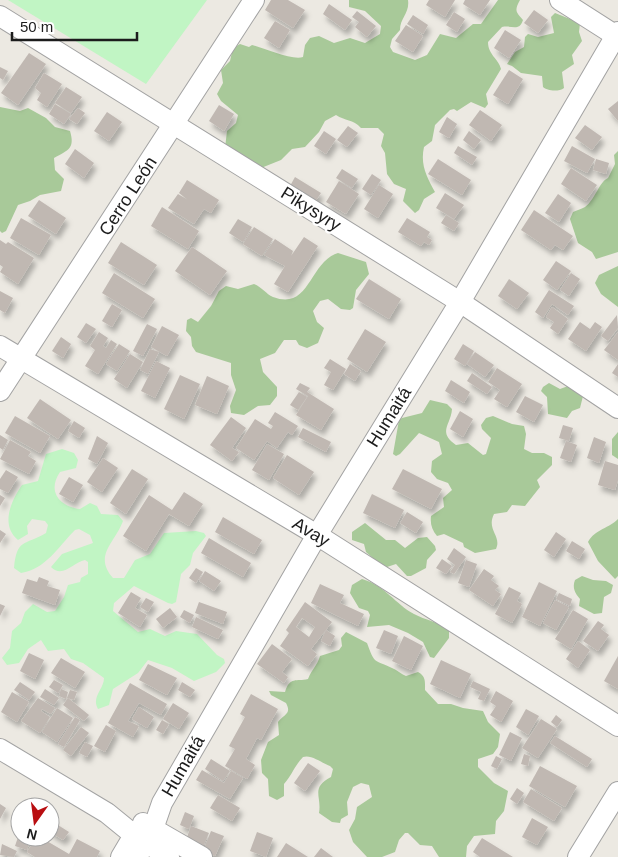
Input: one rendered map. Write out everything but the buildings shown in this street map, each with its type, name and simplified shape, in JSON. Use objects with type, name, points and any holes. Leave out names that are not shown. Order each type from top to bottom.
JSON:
[{"type":"street","name":"Cerro León","points":[[0,391],[254,0]]},
{"type":"street","points":[[560,0],[617,35]]},
{"type":"street","name":"Pikysyry","points":[[0,16],[460,302],[618,408]]},
{"type":"street","name":"Humaitá","points":[[121,857],[142,837],[317,535],[460,302],[617,35]]},
{"type":"street","name":"Avay","points":[[0,346],[317,535],[618,726]]},
{"type":"street","points":[[0,749],[107,813],[169,857]]},
{"type":"street","points":[[578,857],[618,792]]},
{"type":"street","points":[[142,837],[202,857]]},
{"type":"green space","points":[[8,0],[207,0],[146,84]]},
{"type":"green space","points":[[349,0],[408,0],[408,8],[400,30],[392,39],[390,47],[393,52],[415,60],[427,55],[440,34],[456,38],[473,24],[481,24],[498,0],[520,0],[516,9],[523,20],[521,24],[517,27],[502,27],[488,42],[488,46],[501,69],[486,94],[488,104],[485,108],[471,102],[457,111],[454,109],[450,110],[435,125],[432,141],[424,147],[424,165],[435,192],[424,199],[419,210],[415,213],[403,201],[406,189],[394,184],[387,174],[385,153],[381,146],[384,134],[378,128],[361,128],[355,123],[336,115],[325,121],[319,132],[305,147],[292,149],[281,160],[261,168],[225,148],[227,131],[236,123],[238,115],[221,101],[217,94],[223,83],[221,70],[230,61],[233,48],[240,44],[249,47],[252,45],[298,58],[303,57],[305,45],[310,38],[319,36],[334,43],[350,38],[365,43],[380,34],[381,26],[365,11],[349,7]]},
{"type":"green space","points":[[555,13],[580,23],[579,32],[582,41],[572,55],[574,64],[562,72],[564,88],[559,90],[543,87],[542,76],[521,73],[507,64],[515,52],[524,47],[525,37],[528,34],[538,37],[554,33],[551,17]]},
{"type":"green space","points":[[0,107],[20,111],[28,108],[46,118],[55,127],[70,131],[72,141],[70,148],[54,158],[55,170],[64,179],[61,191],[40,195],[18,205],[6,231],[2,233],[0,231]]},
{"type":"green space","points":[[618,151],[618,252],[596,259],[592,252],[578,243],[570,219],[573,212],[584,208],[592,200],[602,183],[608,178],[615,164],[614,155]]},
{"type":"green space","points":[[338,253],[366,262],[369,274],[356,290],[353,308],[350,310],[341,309],[328,299],[320,301],[313,311],[317,322],[324,328],[318,343],[307,348],[299,345],[296,340],[284,340],[275,353],[260,359],[263,372],[277,387],[277,396],[270,405],[258,406],[244,415],[231,413],[230,406],[236,390],[231,375],[231,363],[196,352],[192,346],[191,337],[186,331],[187,320],[191,318],[198,322],[211,306],[219,291],[226,286],[238,289],[254,284],[273,297],[285,299],[295,297],[302,292],[328,258]]},
{"type":"green space","points":[[618,266],[618,307],[601,294],[595,283],[599,275]]},
{"type":"green space","points":[[549,383],[560,389],[571,385],[583,396],[580,408],[572,411],[567,418],[548,414],[547,397],[541,391]]},
{"type":"green space","points":[[430,400],[447,404],[452,409],[446,432],[450,440],[456,445],[468,443],[483,455],[486,454],[491,438],[482,429],[481,425],[486,418],[493,416],[512,424],[524,426],[526,434],[524,449],[532,453],[544,453],[552,457],[552,465],[537,480],[540,487],[525,506],[512,505],[507,512],[494,514],[492,524],[497,540],[496,549],[475,553],[464,547],[463,543],[444,534],[437,536],[434,531],[431,524],[431,516],[444,507],[443,498],[452,490],[448,483],[437,479],[431,472],[432,461],[442,454],[439,442],[419,433],[400,454],[396,456],[393,454],[399,420],[422,413]]},
{"type":"green space","points":[[618,432],[618,459],[612,455],[612,439]]},
{"type":"green space","points":[[62,449],[74,453],[78,460],[76,468],[60,472],[56,479],[55,491],[61,501],[66,505],[80,509],[90,503],[97,506],[101,514],[118,515],[123,521],[105,556],[107,570],[113,578],[124,578],[135,560],[150,554],[164,533],[196,531],[204,533],[206,536],[193,553],[190,565],[181,574],[176,602],[168,603],[134,586],[114,603],[113,611],[138,632],[150,629],[165,636],[176,631],[197,634],[217,655],[224,659],[225,663],[216,672],[194,681],[172,668],[148,660],[138,673],[113,689],[109,705],[98,709],[96,701],[104,678],[83,663],[71,659],[64,649],[48,651],[41,640],[28,649],[19,663],[7,665],[2,658],[10,648],[12,631],[21,623],[25,612],[33,604],[47,612],[55,611],[64,597],[68,585],[80,582],[81,578],[88,574],[88,562],[85,560],[64,571],[55,570],[51,567],[62,554],[93,543],[90,535],[79,529],[75,530],[38,567],[21,573],[14,568],[15,558],[20,547],[46,533],[48,525],[45,521],[32,519],[27,526],[28,534],[18,540],[9,527],[8,520],[11,505],[22,485],[38,481],[46,454]]},
{"type":"green space","points":[[618,519],[618,576],[615,579],[598,561],[588,542],[598,531],[611,525]]},
{"type":"green space","points":[[365,523],[386,540],[395,540],[405,548],[418,538],[427,537],[436,550],[427,560],[426,568],[411,576],[407,576],[396,564],[384,568],[366,552],[364,544],[352,540],[352,532]]},
{"type":"green space","points":[[582,576],[593,580],[606,581],[613,585],[611,593],[604,597],[602,613],[594,614],[579,606],[580,599],[575,592],[574,586],[575,580]]},
{"type":"green space","points":[[362,579],[378,586],[407,610],[449,630],[449,638],[434,658],[430,657],[423,642],[408,633],[389,625],[367,627],[370,615],[368,611],[359,608],[350,593],[352,585]]},
{"type":"green space","points":[[346,632],[367,643],[372,655],[378,662],[406,676],[418,672],[421,674],[425,690],[438,704],[451,704],[483,711],[488,722],[500,734],[498,747],[493,754],[478,759],[478,767],[494,783],[508,791],[504,811],[496,821],[495,834],[474,836],[467,846],[466,857],[439,857],[432,846],[420,845],[408,833],[405,833],[399,840],[395,852],[382,857],[367,857],[353,842],[349,830],[355,819],[357,807],[372,797],[369,785],[361,783],[353,787],[347,802],[348,815],[341,819],[340,823],[332,822],[319,813],[318,793],[321,785],[331,777],[333,769],[313,758],[306,756],[300,760],[284,784],[284,796],[277,800],[269,796],[268,779],[262,773],[261,760],[268,742],[279,735],[278,722],[288,712],[288,707],[286,703],[271,695],[269,691],[285,692],[291,682],[308,679],[320,656],[339,650],[342,646],[341,638]]}]
